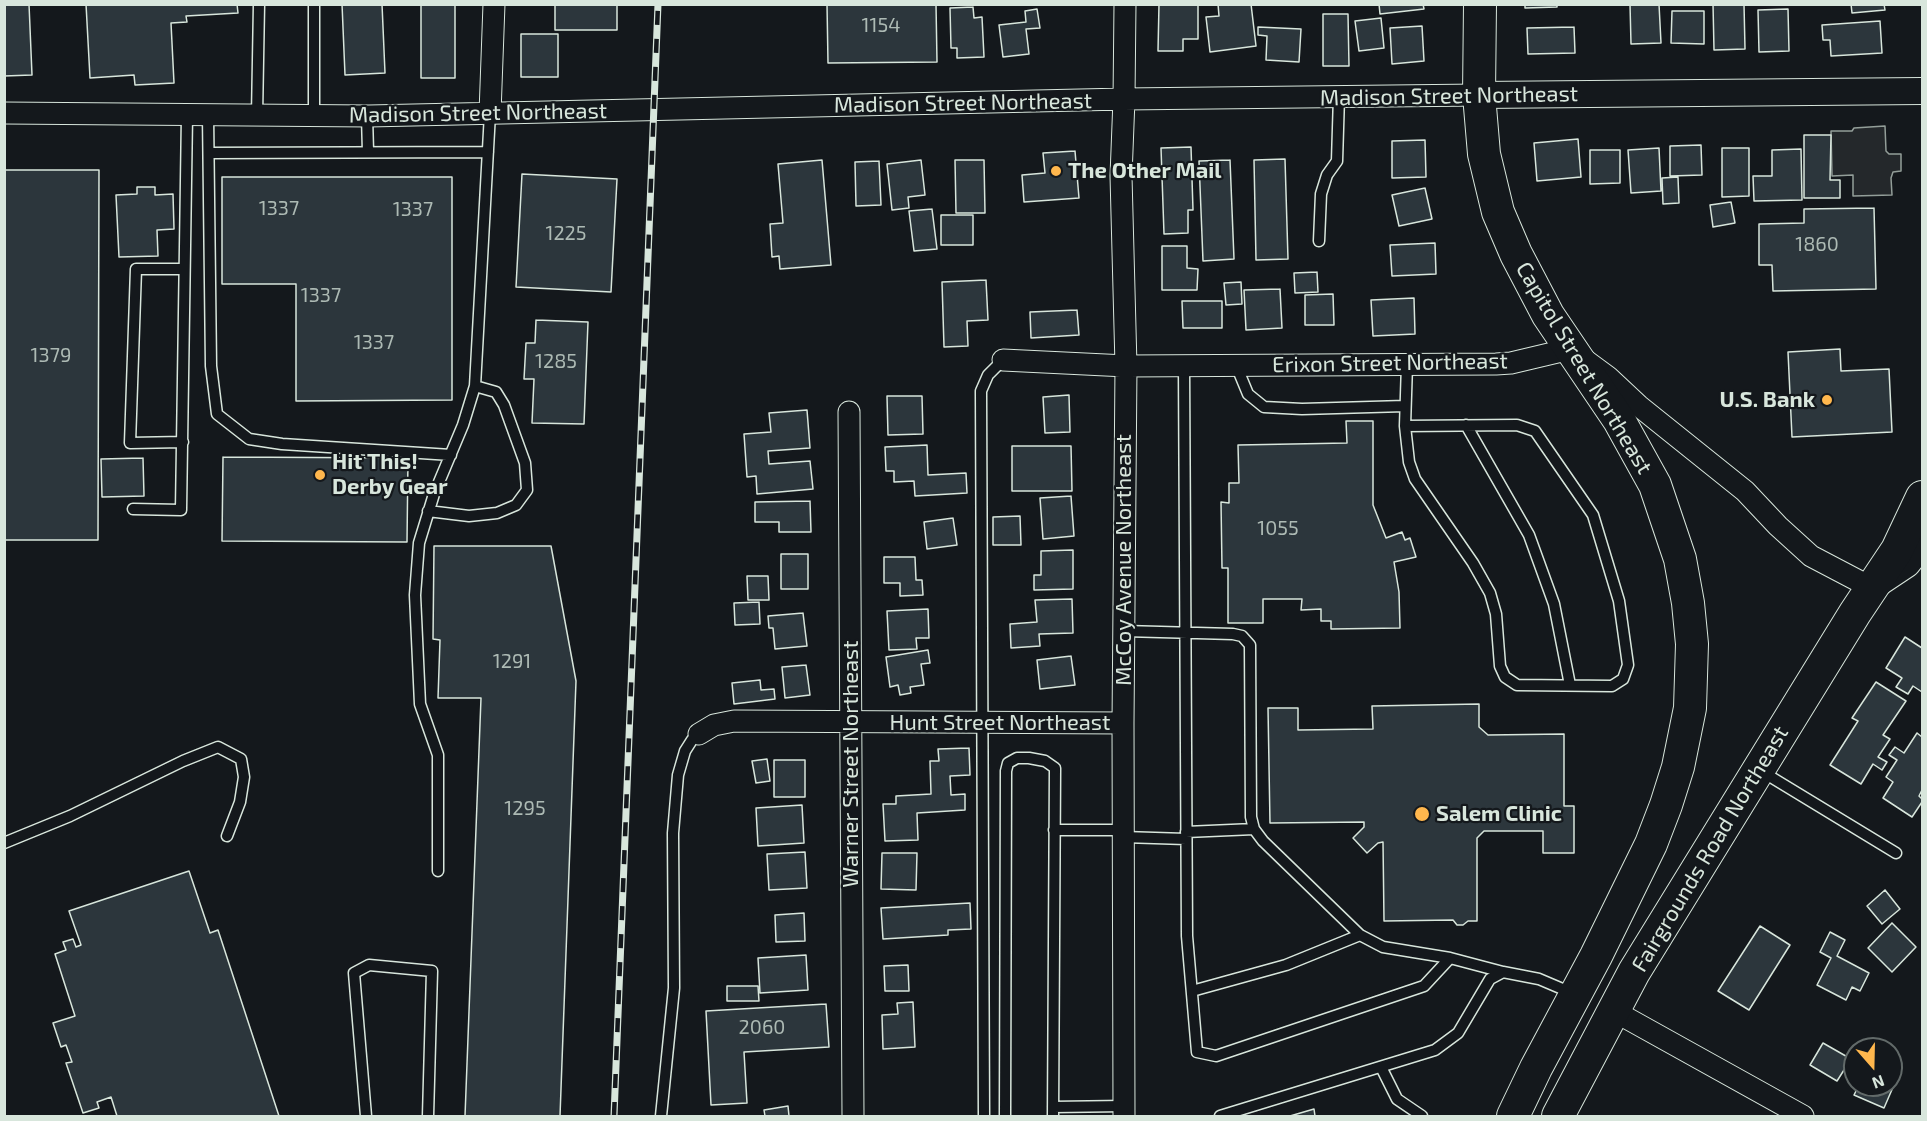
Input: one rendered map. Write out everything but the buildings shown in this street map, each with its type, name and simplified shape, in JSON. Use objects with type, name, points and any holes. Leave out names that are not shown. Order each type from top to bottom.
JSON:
[{"type":"main road","name":"Capitol Street Northeast","points":[[1480,4],[1479,95],[1484,154],[1498,212],[1528,278],[1548,315],[1619,420],[1655,485],[1680,559],[1692,644],[1690,708],[1678,767],[1666,805],[1650,844],[1575,995]]},
{"type":"main road","name":"Fairgrounds Road Northeast","points":[[1558,1116],[1640,962],[1758,769],[1897,550],[1923,497]]},
{"type":"main road","points":[[1614,1011],[1608,1005],[1603,993],[1647,895],[1650,844]]},
{"type":"main road","points":[[1513,1116],[1575,995]]},
{"type":"main road","points":[[1544,1116],[1548,1099],[1582,1023],[1582,1013],[1575,995]]},
{"type":"street","points":[[490,113],[494,4]]},
{"type":"street","name":"McCoy Avenue Northeast","points":[[1124,1111],[1123,723],[1126,366],[1121,176],[1125,4]]},
{"type":"street","name":"Madison Street Northeast","points":[[4,113],[367,116],[1124,99],[1923,91]]},
{"type":"street","points":[[1570,349],[1608,377],[1639,406],[1745,491],[1811,556],[1872,588],[1907,564],[1923,545]]},
{"type":"street","name":"Erixon Street Northeast","points":[[1002,360],[1126,366],[1511,363],[1570,349]]},
{"type":"street","name":"Warner Street Northeast","points":[[849,412],[853,1116]]},
{"type":"street","name":"Hunt Street Northeast","points":[[699,734],[714,725],[734,721],[1123,723]]},
{"type":"street","points":[[1614,1011],[1803,1116]]},
{"type":"lane","points":[[257,116],[259,4]]},
{"type":"lane","points":[[314,4],[314,116]]},
{"type":"lane","points":[[1319,241],[1321,194],[1327,175],[1337,161],[1339,96]]},
{"type":"lane","points":[[438,871],[438,755],[420,704],[415,595],[419,543],[428,511],[475,386],[490,113]]},
{"type":"lane","points":[[133,509],[181,510],[187,115]]},
{"type":"lane","points":[[208,115],[211,366],[217,414],[249,439],[282,444],[451,454]]},
{"type":"lane","points":[[367,116],[368,152]]},
{"type":"lane","points":[[209,153],[488,152]]},
{"type":"lane","points":[[183,442],[130,443],[136,269],[184,269]]},
{"type":"lane","points":[[984,1116],[981,391],[988,375],[1002,360]]},
{"type":"lane","points":[[1405,426],[1517,424],[1535,431],[1593,515],[1619,600],[1628,665],[1623,679],[1612,686],[1517,685],[1505,677],[1500,666],[1496,614],[1490,593],[1473,563],[1415,479],[1409,462],[1405,426],[1407,364]]},
{"type":"lane","points":[[1236,365],[1248,394],[1264,407],[1302,409],[1405,406]]},
{"type":"lane","points":[[1184,366],[1186,936],[1197,1052],[1216,1056],[1424,986],[1450,958]]},
{"type":"lane","points":[[428,511],[469,516],[497,513],[516,505],[527,490],[525,463],[504,405],[496,392],[475,386]]},
{"type":"lane","points":[[1466,425],[1529,535],[1554,604],[1570,685]]},
{"type":"lane","points":[[1124,631],[1233,634],[1242,636],[1250,645],[1251,817],[1254,829],[1263,841],[1360,935],[1383,947],[1450,958],[1539,979],[1575,995]]},
{"type":"lane","points":[[661,1116],[674,988],[673,833],[678,775],[686,751],[692,740],[699,734]]},
{"type":"lane","points":[[4,843],[70,816],[183,761],[218,747],[241,759],[244,777],[240,802],[227,836]]},
{"type":"lane","points":[[1005,1116],[1006,771],[1008,763],[1017,758],[1045,761],[1055,768],[1053,1112],[1124,1111]]},
{"type":"lane","points":[[1758,769],[1896,853]]},
{"type":"lane","points":[[1054,830],[1186,836],[1254,829]]},
{"type":"lane","points":[[1192,991],[1286,965],[1360,935]]},
{"type":"lane","points":[[366,1116],[354,973],[369,965],[432,971],[428,1116]]},
{"type":"lane","points":[[1220,1116],[1435,1050],[1458,1033],[1490,979],[1503,972]]},
{"type":"lane","points":[[1381,1067],[1397,1099],[1422,1116]]},
{"type":"shaded area","points":[[1885,126],[1886,151],[1889,154],[1901,154],[1901,171],[1893,172],[1891,178],[1892,195],[1853,196],[1853,175],[1832,176],[1831,131],[1852,131],[1854,128]]},
{"type":"railway","points":[[614,1116],[658,4]]},
{"type":"place","name":"The Other Mail","points":[[1056,171]]},
{"type":"place","name":"U.S. Bank","points":[[1827,400]]},
{"type":"place","name":"Hit This! Derby Gear","points":[[320,475]]},
{"type":"place","name":"Salem Clinic","points":[[1422,814]]}]
